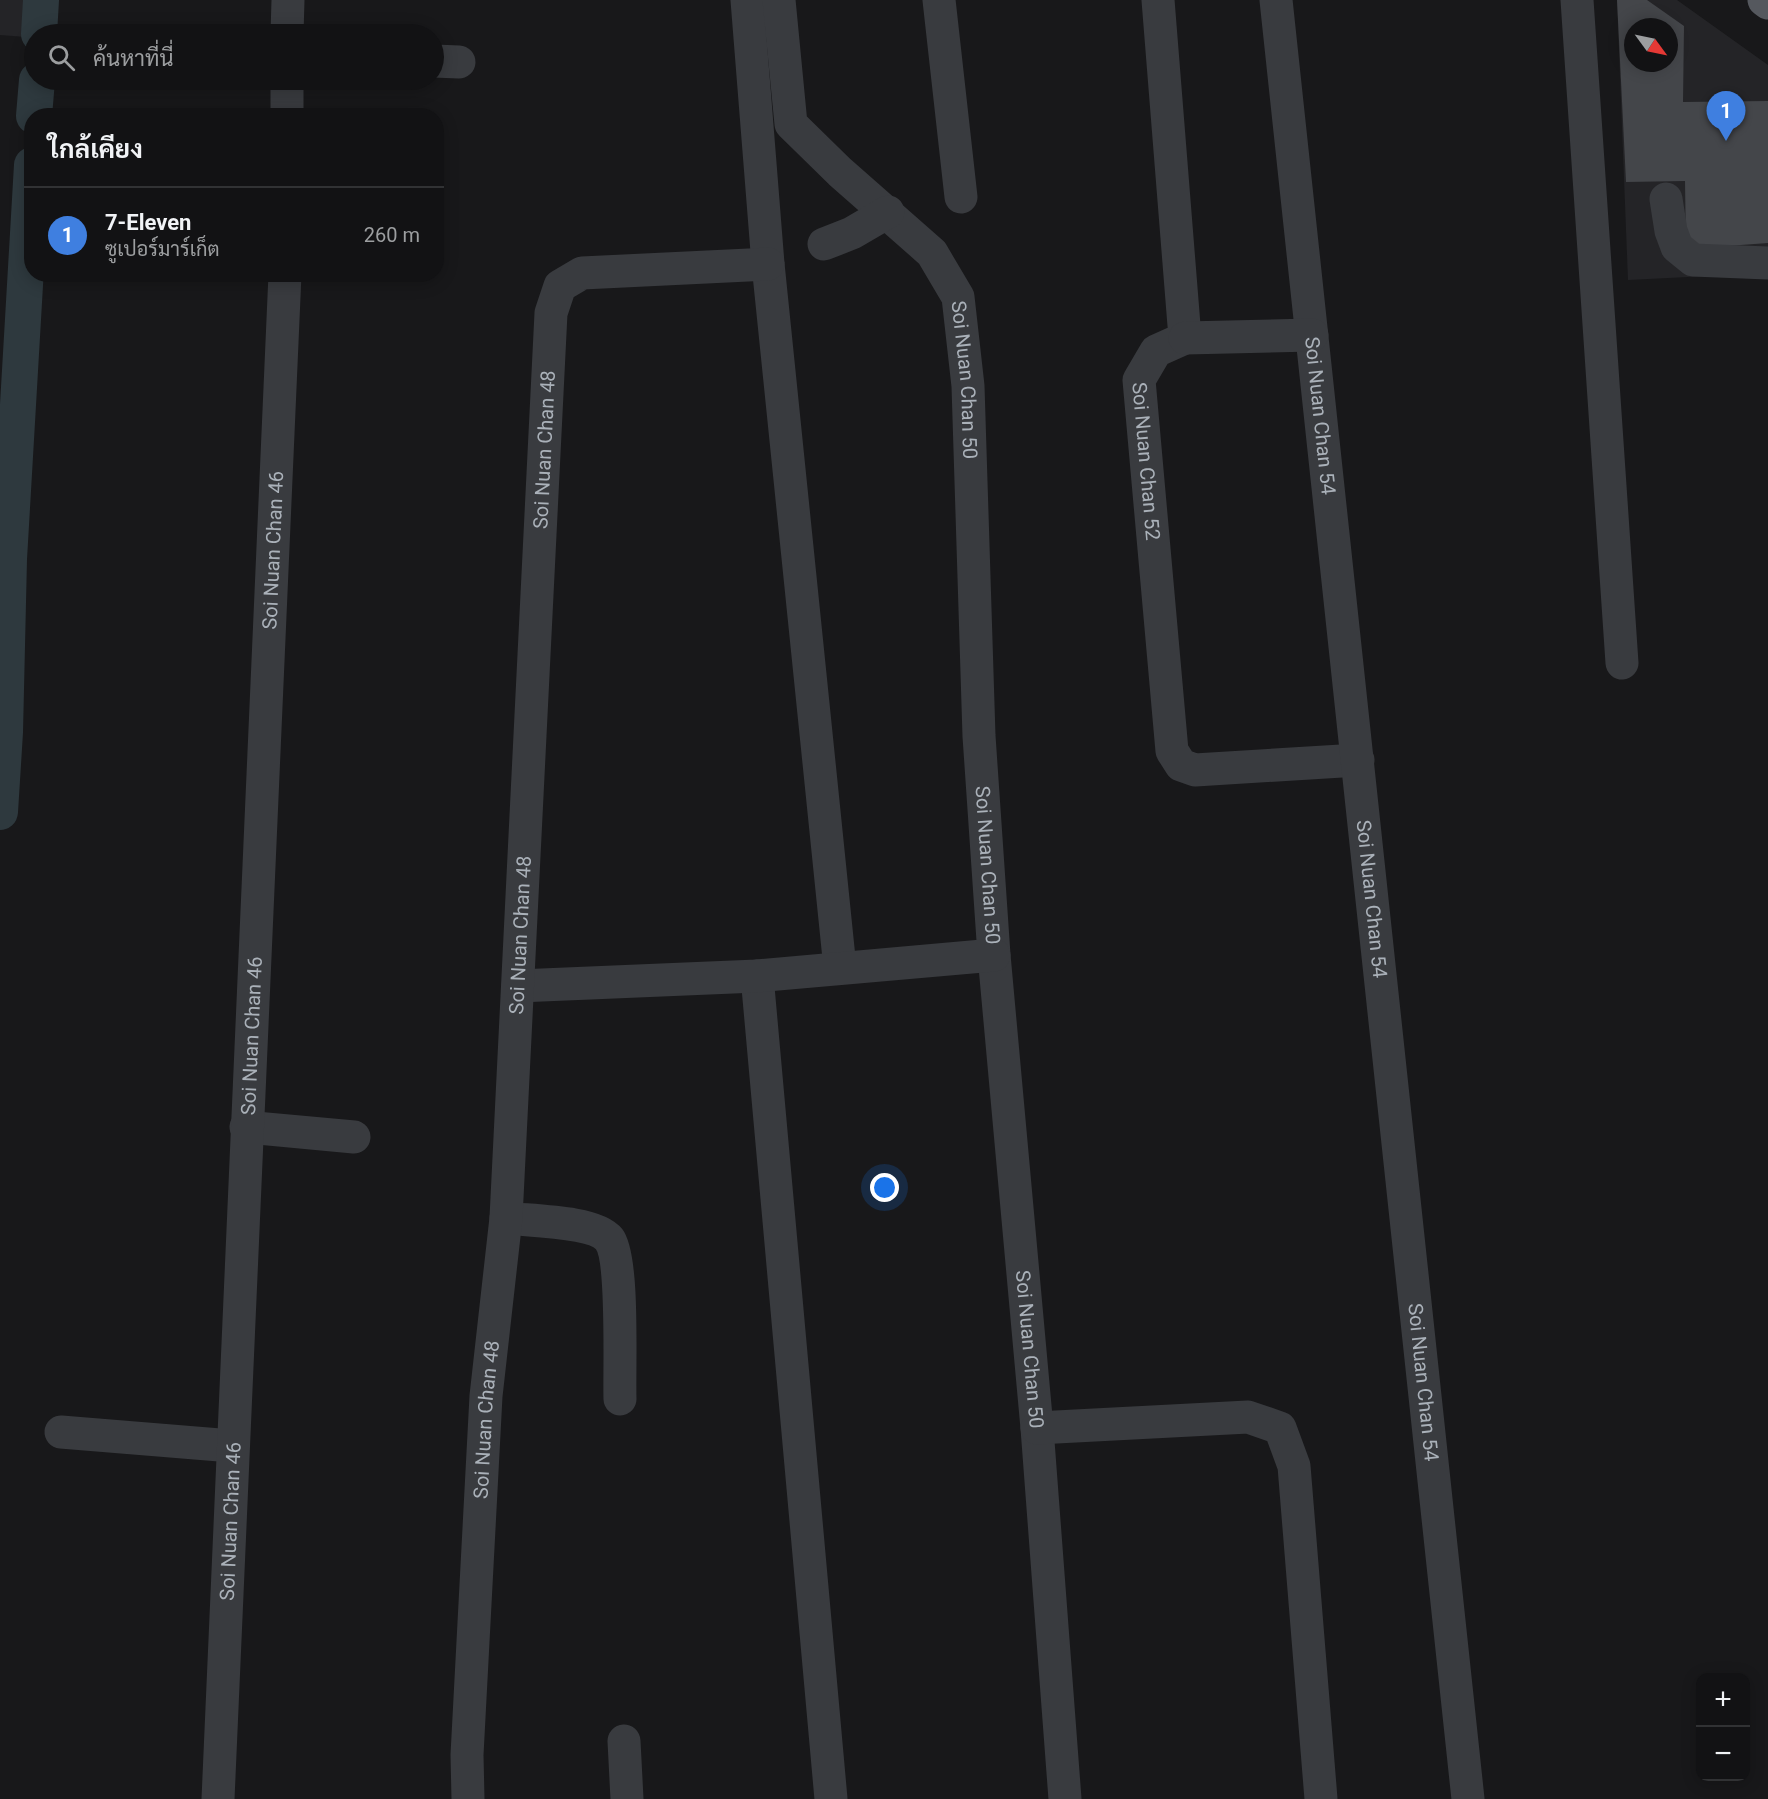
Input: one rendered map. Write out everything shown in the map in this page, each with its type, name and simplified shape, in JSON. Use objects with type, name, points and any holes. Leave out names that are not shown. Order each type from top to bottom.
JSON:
[{"type":"street","points":[[287,24],[288,0]]},
{"type":"street","points":[[747,0],[768,264],[840,968]]},
{"type":"street","name":"Soi Nuan Chan 50","points":[[779,0],[791,124],[840,172],[932,253],[958,297],[968,386],[979,736],[994,955],[1037,1428],[1065,1799]]},
{"type":"street","points":[[939,0],[961,198]]},
{"type":"street","points":[[1158,0],[1185,338],[1312,335]]},
{"type":"street","name":"Soi Nuan Chan 54","points":[[1276,0],[1468,1799]]},
{"type":"street","points":[[1577,0],[1622,663]]},
{"type":"street","points":[[287,90],[287,108]]},
{"type":"street","points":[[1666,199],[1671,231],[1677,247],[1693,260],[1768,263]]},
{"type":"street","points":[[824,244],[852,233],[888,212]]},
{"type":"street","name":"Soi Nuan Chan 48","points":[[468,1799],[467,1755],[486,1396],[506,1218],[550,313],[560,286],[582,273],[768,264]]},
{"type":"street","name":"Soi Nuan Chan 46","points":[[218,1799],[285,282]]},
{"type":"street","name":"Soi Nuan Chan 52","points":[[1185,338],[1156,351],[1139,381],[1172,751],[1181,765],[1195,770],[1358,760]]},
{"type":"street","points":[[518,986],[757,976],[994,955]]},
{"type":"street","points":[[757,976],[831,1799]]},
{"type":"street","points":[[246,1127],[354,1137]]},
{"type":"street","points":[[506,1218],[590,1228],[609,1238],[617,1260],[620,1399]]},
{"type":"street","points":[[1037,1428],[1248,1417],[1280,1428],[1294,1466],[1321,1799]]},
{"type":"street","points":[[62,1432],[232,1446]]},
{"type":"street","points":[[624,1741],[627,1799]]},
{"type":"shaded area","points":[[0,0],[30,0],[27,24],[24,24],[24,37],[0,35]]},
{"type":"shaded area","points":[[1617,0],[1677,0],[1768,65],[1768,273],[1628,280]]},
{"type":"building","points":[[1617,0],[1647,0],[1673,18],[1624,18],[1624,72],[1678,72],[1678,22],[1684,26],[1683,102],[1768,101],[1768,243],[1686,249],[1685,181],[1626,182]]},
{"type":"waterway","points":[[40,24],[41,0]]},
{"type":"waterway","points":[[35,108],[36,90]]},
{"type":"waterway","points":[[0,812],[5,732],[9,559],[25,282]]},
{"type":"place","name":"7-Eleven","points":[[1726,141]]}]
